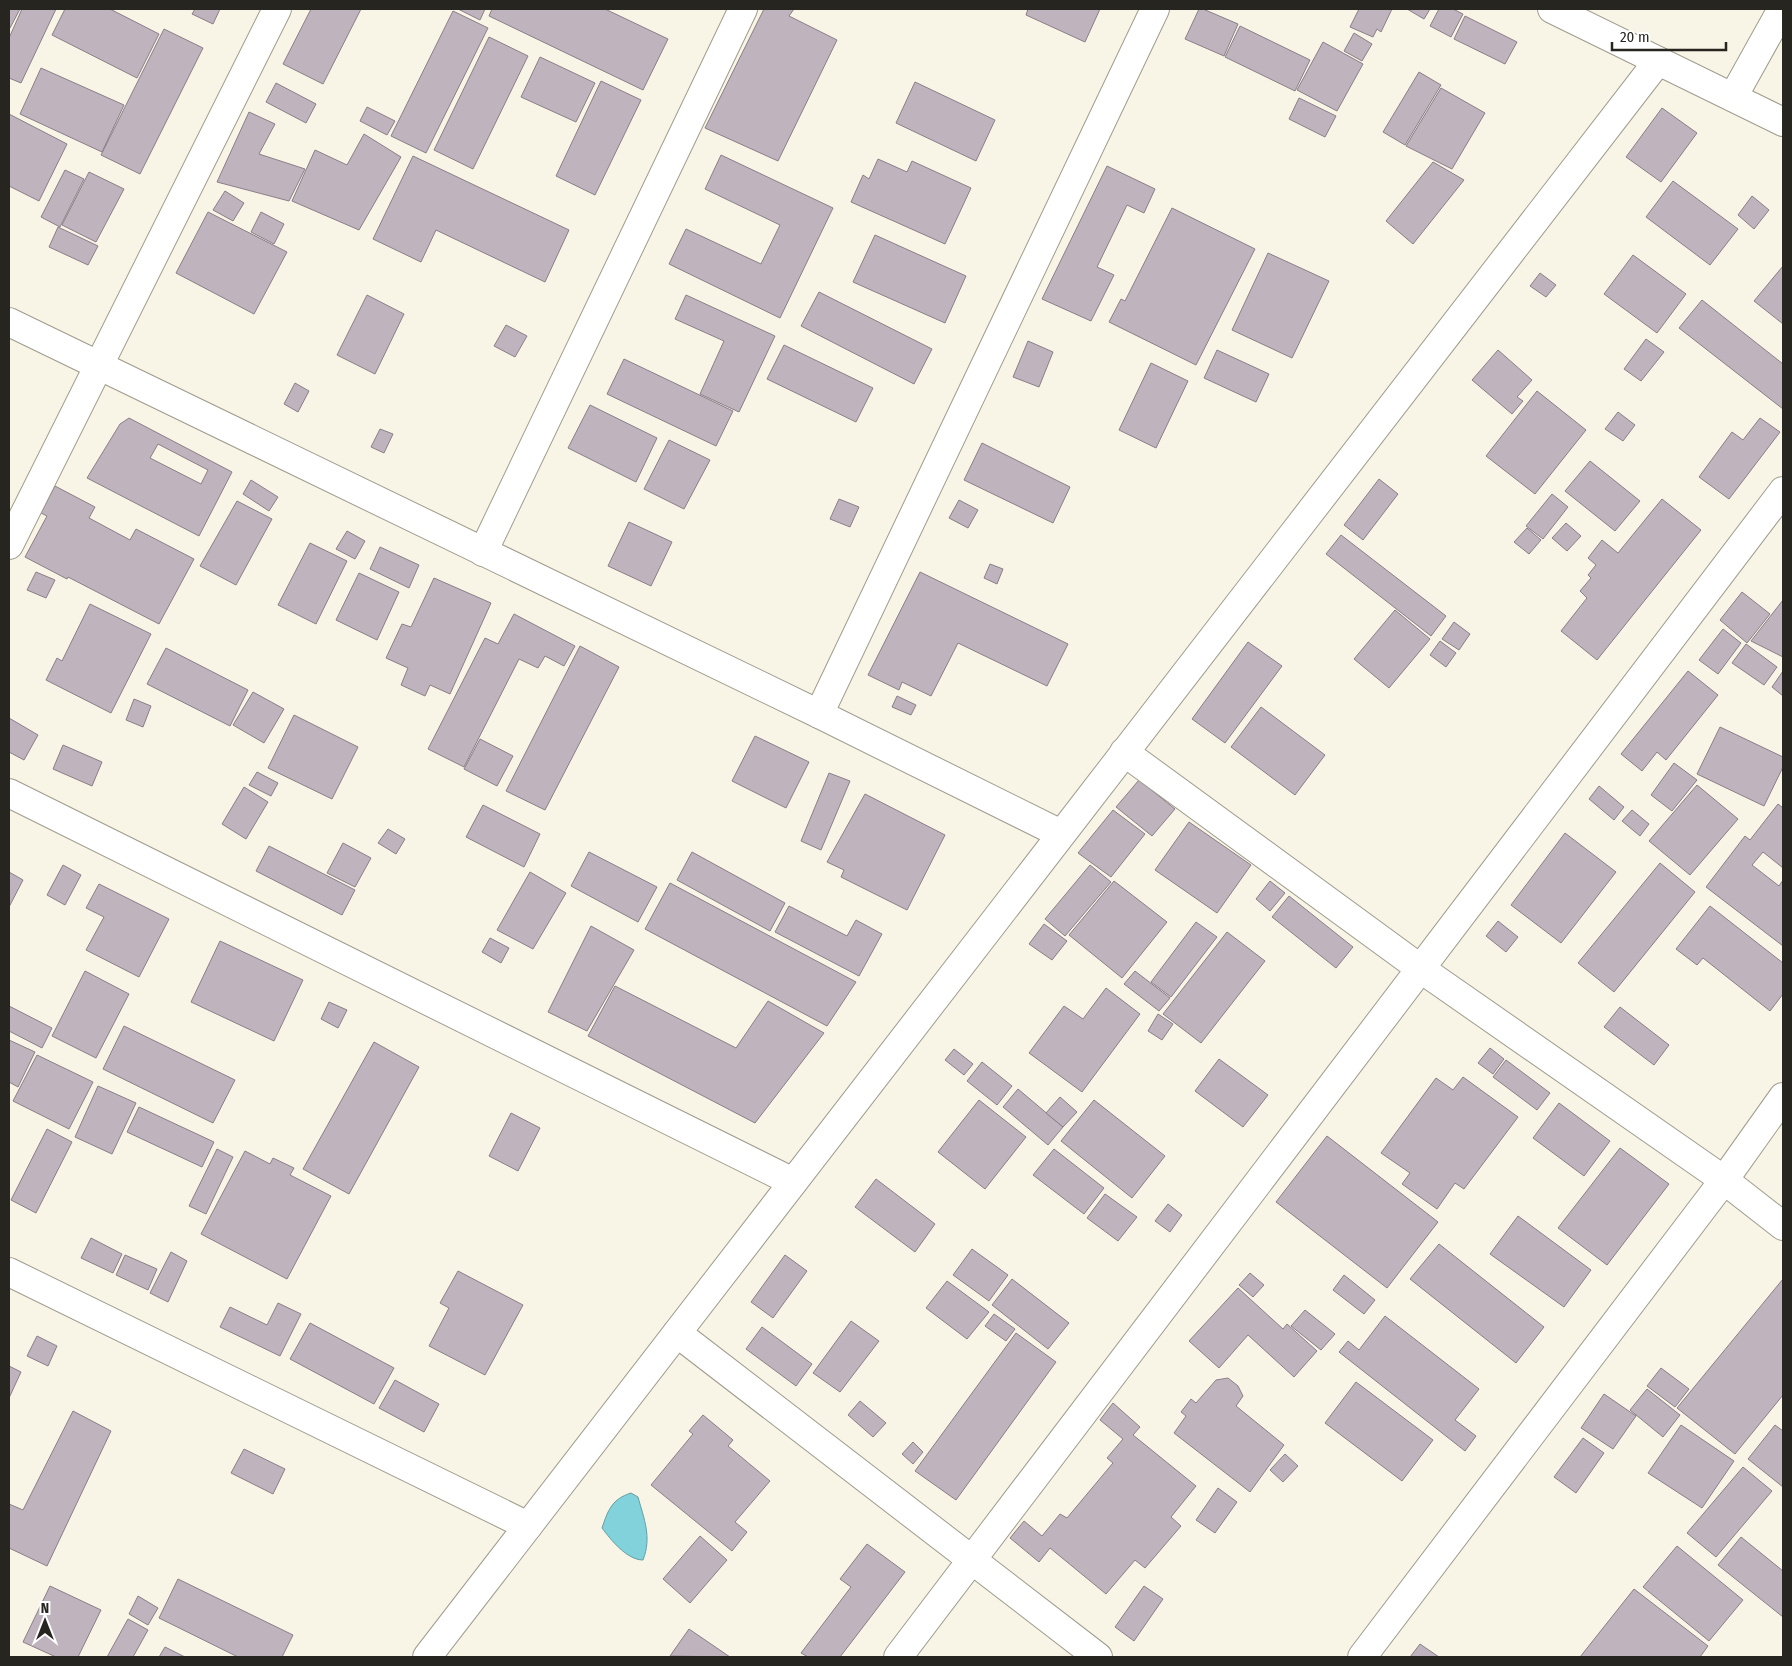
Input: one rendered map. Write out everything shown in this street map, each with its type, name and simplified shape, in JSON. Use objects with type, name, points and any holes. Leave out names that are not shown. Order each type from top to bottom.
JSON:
[{"type":"street","points":[[9,546],[277,9]]},
{"type":"street","points":[[483,552],[743,9]]},
{"type":"street","points":[[819,714],[1155,9]]},
{"type":"street","points":[[1552,9],[1783,122]]},
{"type":"street","points":[[1732,97],[1782,9]]},
{"type":"street","points":[[427,1657],[1658,61]]},
{"type":"street","points":[[9,322],[819,714],[1061,834]]},
{"type":"street","points":[[898,1657],[1783,491]]},
{"type":"street","points":[[1124,752],[1421,969],[1724,1180],[1783,1226]]},
{"type":"street","points":[[9,793],[793,1182]]},
{"type":"street","points":[[1362,1657],[1724,1180],[1783,1097]]},
{"type":"street","points":[[9,1272],[528,1526]]},
{"type":"street","points":[[677,1333],[1098,1657]]},
{"type":"water","points":[[631,1493],[638,1497],[645,1521],[647,1544],[643,1560],[631,1557],[625,1553],[602,1528],[606,1516],[615,1502],[619,1498]]},
{"type":"building","points":[[9,9],[20,9],[10,28],[9,28]]},
{"type":"building","points":[[22,9],[56,9],[21,83],[9,78],[9,38]]},
{"type":"building","points":[[65,9],[110,9],[159,34],[137,78],[52,35]]},
{"type":"building","points":[[195,9],[220,9],[213,24],[192,14]]},
{"type":"building","points":[[311,9],[361,9],[323,84],[283,64]]},
{"type":"building","points":[[458,9],[485,9],[480,20]]},
{"type":"building","points":[[492,9],[605,9],[668,39],[643,90],[489,16]]},
{"type":"building","points":[[764,9],[794,9],[789,16],[837,40],[778,161],[705,128]]},
{"type":"building","points":[[1028,9],[1100,9],[1085,42],[1026,15]]},
{"type":"building","points":[[1199,9],[1238,24],[1224,56],[1185,39]]},
{"type":"building","points":[[1359,9],[1392,9],[1381,32],[1377,29],[1373,37],[1350,27]]},
{"type":"building","points":[[1407,9],[1430,9],[1424,19]]},
{"type":"building","points":[[1439,9],[1453,9],[1463,14],[1451,37],[1430,26]]},
{"type":"building","points":[[453,11],[488,28],[426,153],[391,136]]},
{"type":"building","points":[[1465,16],[1517,42],[1505,64],[1454,39]]},
{"type":"building","points":[[1240,26],[1310,60],[1295,91],[1225,57]]},
{"type":"building","points":[[164,29],[203,48],[140,174],[101,155]]},
{"type":"building","points":[[1354,33],[1372,44],[1362,61],[1344,51]]},
{"type":"building","points":[[489,37],[528,56],[473,169],[434,150]]},
{"type":"building","points":[[1323,42],[1363,64],[1337,111],[1297,90]]},
{"type":"building","points":[[540,57],[595,83],[576,122],[521,97]]},
{"type":"building","points":[[41,68],[124,105],[102,152],[20,114]]},
{"type":"building","points":[[1419,72],[1441,85],[1405,145],[1383,132]]},
{"type":"building","points":[[601,81],[641,100],[595,195],[556,176]]},
{"type":"building","points":[[915,82],[995,120],[976,161],[896,123]]},
{"type":"building","points":[[276,83],[316,104],[306,123],[266,102]]},
{"type":"building","points":[[1441,88],[1485,113],[1452,169],[1406,146]]},
{"type":"building","points":[[1299,98],[1336,116],[1325,137],[1289,119]]},
{"type":"building","points":[[367,107],[395,121],[387,135],[360,121]]},
{"type":"building","points":[[1662,108],[1697,133],[1661,182],[1626,157]]},
{"type":"building","points":[[249,112],[275,124],[259,154],[305,169],[289,201],[217,182]]},
{"type":"building","points":[[9,114],[67,144],[39,201],[9,186]]},
{"type":"building","points":[[364,134],[401,157],[359,230],[292,201],[315,150],[347,165]]},
{"type":"building","points":[[721,155],[833,208],[780,318],[669,264],[686,229],[761,264],[780,225],[705,189]]},
{"type":"building","points":[[413,156],[569,230],[545,282],[436,230],[421,262],[373,239]]},
{"type":"building","points":[[878,159],[907,172],[912,161],[971,188],[945,244],[851,202],[863,175],[869,179]]},
{"type":"building","points":[[1433,162],[1464,180],[1413,244],[1386,221]]},
{"type":"building","points":[[1107,166],[1155,189],[1144,213],[1127,205],[1097,267],[1114,275],[1091,321],[1042,299]]},
{"type":"building","points":[[65,170],[84,179],[60,227],[41,217]]},
{"type":"building","points":[[89,172],[124,189],[96,242],[62,225]]},
{"type":"building","points":[[1673,181],[1738,229],[1710,265],[1646,217]]},
{"type":"building","points":[[225,191],[244,203],[233,221],[213,210]]},
{"type":"building","points":[[1752,196],[1769,210],[1754,229],[1738,215]]},
{"type":"building","points":[[1172,208],[1255,249],[1196,365],[1109,322],[1121,299],[1125,301]]},
{"type":"building","points":[[208,212],[287,252],[254,314],[176,273]]},
{"type":"building","points":[[261,212],[284,224],[274,244],[251,232]]},
{"type":"building","points":[[58,227],[98,246],[88,265],[49,247]]},
{"type":"building","points":[[875,235],[966,276],[945,323],[853,282]]},
{"type":"building","points":[[1268,253],[1329,281],[1292,358],[1232,330]]},
{"type":"building","points":[[1633,255],[1686,294],[1657,333],[1604,294]]},
{"type":"building","points":[[1783,266],[1783,324],[1754,301]]},
{"type":"building","points":[[1540,273],[1556,285],[1546,297],[1530,286]]},
{"type":"building","points":[[819,292],[932,349],[914,384],[801,326]]},
{"type":"building","points":[[367,295],[404,314],[375,374],[337,355]]},
{"type":"building","points":[[686,295],[775,336],[739,412],[700,394],[724,341],[675,319]]},
{"type":"building","points":[[1702,300],[1783,364],[1783,409],[1679,328]]},
{"type":"building","points":[[506,325],[527,336],[515,357],[494,346]]},
{"type":"building","points":[[1646,339],[1664,352],[1641,381],[1624,369]]},
{"type":"building","points":[[1028,341],[1053,352],[1039,387],[1013,377]]},
{"type":"building","points":[[784,345],[873,388],[856,422],[767,379]]},
{"type":"building","points":[[1217,350],[1269,374],[1256,402],[1204,378]]},
{"type":"building","points":[[1498,350],[1532,380],[1517,397],[1523,401],[1512,414],[1472,380]]},
{"type":"building","points":[[624,359],[733,411],[716,446],[607,394]]},
{"type":"building","points":[[1151,363],[1188,381],[1156,448],[1119,430]]},
{"type":"building","points":[[295,383],[309,391],[298,412],[284,404]]},
{"type":"building","points":[[1537,391],[1586,430],[1535,494],[1486,456]]},
{"type":"building","points":[[590,405],[657,438],[636,482],[568,448]]},
{"type":"building","points":[[1618,412],[1635,425],[1623,441],[1605,429]]},
{"type":"building","points":[[129,418],[232,472],[199,536],[87,478],[120,424]],"holes":[[[158,444],[208,470],[201,484],[150,458]]]},
{"type":"building","points":[[1760,418],[1780,432],[1729,499],[1699,477],[1732,432],[1743,440]]},
{"type":"building","points":[[380,429],[393,434],[384,453],[371,447]]},
{"type":"building","points":[[669,440],[710,460],[684,509],[644,489]]},
{"type":"building","points":[[982,443],[1070,487],[1053,523],[964,480]]},
{"type":"building","points":[[1590,461],[1640,501],[1615,531],[1565,491]]},
{"type":"building","points":[[1379,479],[1398,494],[1363,540],[1344,525]]},
{"type":"building","points":[[251,480],[278,497],[269,511],[243,494]]},
{"type":"building","points":[[55,486],[95,507],[89,518],[130,540],[136,529],[194,559],[159,624],[25,557],[47,516],[41,513]]},
{"type":"building","points":[[1552,494],[1568,507],[1543,539],[1526,526]]},
{"type":"building","points":[[839,499],[859,507],[850,527],[830,519]]},
{"type":"building","points":[[1662,499],[1701,530],[1597,660],[1561,631],[1587,598],[1580,591],[1591,578],[1588,575],[1596,565],[1588,558],[1602,540],[1618,553]]},
{"type":"building","points":[[959,500],[978,510],[968,528],[949,518]]},
{"type":"building","points":[[237,501],[272,519],[236,585],[200,566]]},
{"type":"building","points":[[629,522],[672,542],[651,586],[608,566]]},
{"type":"building","points":[[1566,523],[1581,536],[1567,551],[1552,538]]},
{"type":"building","points":[[1527,528],[1541,540],[1529,554],[1514,542]]},
{"type":"building","points":[[347,531],[365,541],[355,559],[336,549]]},
{"type":"building","points":[[1341,535],[1446,616],[1431,636],[1326,554]]},
{"type":"building","points":[[310,543],[347,561],[316,624],[278,605]]},
{"type":"building","points":[[380,547],[419,565],[409,588],[370,569]]},
{"type":"building","points":[[990,564],[1003,569],[997,584],[984,578]]},
{"type":"building","points":[[36,572],[55,580],[46,598],[27,590]]},
{"type":"building","points":[[920,572],[1068,644],[1047,686],[958,643],[931,696],[902,682],[899,690],[868,675]]},
{"type":"building","points":[[359,573],[399,592],[377,640],[336,620]]},
{"type":"building","points":[[434,578],[491,603],[450,694],[430,685],[425,696],[401,685],[408,668],[386,658],[402,624],[411,627]]},
{"type":"building","points":[[1742,592],[1770,614],[1747,643],[1720,620]]},
{"type":"building","points":[[1783,600],[1783,657],[1751,641]]},
{"type":"building","points":[[90,604],[151,634],[111,713],[46,680],[57,658],[62,661]]},
{"type":"building","points":[[1395,610],[1430,639],[1389,688],[1354,659]]},
{"type":"building","points":[[514,614],[575,646],[564,666],[545,656],[538,668],[519,659],[464,767],[428,749],[485,638],[498,644]]},
{"type":"building","points":[[1454,622],[1470,634],[1459,650],[1442,639]]},
{"type":"building","points":[[1723,629],[1741,643],[1718,674],[1699,660]]},
{"type":"building","points":[[1440,641],[1456,653],[1446,667],[1430,655]]},
{"type":"building","points":[[1248,642],[1282,666],[1225,743],[1192,719]]},
{"type":"building","points":[[1746,644],[1777,667],[1764,685],[1732,663]]},
{"type":"building","points":[[580,646],[619,667],[545,810],[506,791]]},
{"type":"building","points":[[166,648],[248,690],[230,726],[147,684]]},
{"type":"building","points":[[1688,671],[1718,695],[1666,760],[1657,752],[1642,771],[1621,754]]},
{"type":"building","points":[[1783,671],[1783,696],[1772,687]]},
{"type":"building","points":[[253,692],[284,709],[264,743],[233,725]]},
{"type":"building","points":[[897,696],[916,705],[911,715],[892,707]]},
{"type":"building","points":[[134,699],[151,706],[143,727],[126,720]]},
{"type":"building","points":[[1261,707],[1325,755],[1295,795],[1231,747]]},
{"type":"building","points":[[294,715],[358,747],[332,799],[268,768]]},
{"type":"building","points":[[9,718],[38,735],[24,760],[9,752]]},
{"type":"building","points":[[1720,727],[1783,757],[1783,767],[1764,806],[1697,774]]},
{"type":"building","points":[[755,736],[809,762],[786,808],[732,781]]},
{"type":"building","points":[[480,739],[513,756],[497,786],[464,769]]},
{"type":"building","points":[[63,745],[102,762],[92,786],[53,769]]},
{"type":"building","points":[[1674,763],[1697,780],[1672,811],[1651,795]]},
{"type":"building","points":[[257,772],[278,783],[271,796],[249,785]]},
{"type":"building","points":[[829,773],[850,781],[821,850],[801,841]]},
{"type":"building","points":[[1139,780],[1175,809],[1152,836],[1116,807]]},
{"type":"building","points":[[1697,785],[1738,819],[1690,875],[1649,841]]},
{"type":"building","points":[[1599,786],[1624,807],[1614,820],[1589,799]]},
{"type":"building","points":[[244,787],[268,802],[246,839],[222,824]]},
{"type":"building","points":[[865,794],[945,835],[907,910],[841,877],[844,870],[827,862]]},
{"type":"building","points":[[1778,804],[1783,808],[1783,868],[1763,852],[1752,865],[1779,886],[1783,880],[1783,946],[1706,887],[1745,836],[1750,840]]},
{"type":"building","points":[[483,805],[540,834],[524,867],[466,837]]},
{"type":"building","points":[[1113,810],[1145,834],[1111,877],[1078,853]]},
{"type":"building","points":[[1632,810],[1649,824],[1640,836],[1622,821]]},
{"type":"building","points":[[1189,822],[1251,865],[1217,913],[1155,870]]},
{"type":"building","points":[[388,829],[405,839],[396,854],[378,843]]},
{"type":"building","points":[[1565,833],[1616,872],[1561,943],[1511,905]]},
{"type":"building","points":[[343,843],[371,858],[355,887],[327,873]]},
{"type":"building","points":[[269,846],[355,890],[342,915],[256,871]]},
{"type":"building","points":[[589,852],[657,887],[638,922],[571,886]]},
{"type":"building","points":[[692,852],[785,903],[770,931],[677,880]]},
{"type":"building","points":[[1660,863],[1695,892],[1614,992],[1578,963]]},
{"type":"building","points":[[63,865],[81,875],[65,905],[47,895]]},
{"type":"building","points":[[1090,865],[1111,882],[1065,936],[1045,919]]},
{"type":"building","points":[[9,872],[23,880],[9,907]]},
{"type":"building","points":[[530,872],[566,893],[533,949],[497,930]]},
{"type":"building","points":[[1114,881],[1167,922],[1122,978],[1069,935]]},
{"type":"building","points":[[1270,881],[1285,893],[1270,911],[1256,899]]},
{"type":"building","points":[[670,883],[856,982],[827,1026],[645,929]]},
{"type":"building","points":[[99,884],[169,919],[139,977],[86,950],[104,917],[86,908]]},
{"type":"building","points":[[1289,896],[1353,947],[1336,968],[1272,917]]},
{"type":"building","points":[[789,906],[847,936],[856,920],[882,934],[859,976],[775,932]]},
{"type":"building","points":[[1710,906],[1783,963],[1783,994],[1770,1011],[1703,958],[1697,965],[1676,949]]},
{"type":"building","points":[[1498,921],[1518,937],[1506,952],[1486,936]]},
{"type":"building","points":[[1196,922],[1217,937],[1171,997],[1151,982]]},
{"type":"building","points":[[1044,924],[1067,941],[1052,960],[1029,944]]},
{"type":"building","points":[[591,926],[634,950],[587,1031],[548,1012]]},
{"type":"building","points":[[1227,932],[1265,961],[1201,1043],[1163,1014]]},
{"type":"building","points":[[490,938],[509,948],[501,963],[482,952]]},
{"type":"building","points":[[220,941],[303,980],[274,1041],[191,1002]]},
{"type":"building","points":[[85,971],[129,994],[96,1058],[52,1036]]},
{"type":"building","points":[[1135,971],[1170,998],[1159,1011],[1124,984]]},
{"type":"building","points":[[615,986],[736,1048],[768,1001],[824,1033],[755,1123],[588,1036]]},
{"type":"building","points":[[1106,988],[1140,1014],[1082,1092],[1029,1053],[1064,1006],[1083,1019]]},
{"type":"building","points":[[329,1002],[347,1010],[338,1028],[321,1019]]},
{"type":"building","points":[[9,1006],[52,1028],[42,1048],[9,1031]]},
{"type":"building","points":[[1620,1007],[1669,1045],[1654,1065],[1604,1027]]},
{"type":"building","points":[[1158,1014],[1173,1024],[1162,1040],[1148,1031]]},
{"type":"building","points":[[124,1026],[235,1080],[213,1123],[103,1069]]},
{"type":"building","points":[[9,1040],[35,1052],[18,1087],[9,1082]]},
{"type":"building","points":[[374,1042],[419,1067],[349,1194],[303,1169]]},
{"type":"building","points":[[1490,1048],[1504,1059],[1493,1074],[1478,1063]]},
{"type":"building","points":[[954,1049],[973,1064],[964,1075],[945,1060]]},
{"type":"building","points":[[37,1055],[93,1082],[69,1129],[13,1101]]},
{"type":"building","points":[[1219,1059],[1268,1095],[1243,1127],[1195,1091]]},
{"type":"building","points":[[1506,1060],[1550,1093],[1537,1110],[1493,1077]]},
{"type":"building","points":[[982,1062],[1012,1086],[997,1105],[967,1081]]},
{"type":"building","points":[[1463,1077],[1518,1117],[1464,1189],[1455,1183],[1437,1209],[1402,1184],[1410,1173],[1381,1153],[1436,1078],[1453,1090]]},
{"type":"building","points":[[98,1086],[136,1103],[112,1154],[75,1137]]},
{"type":"building","points":[[1018,1089],[1063,1127],[1048,1145],[1003,1107]]},
{"type":"building","points":[[1060,1097],[1077,1112],[1063,1127],[1046,1113]]},
{"type":"building","points":[[979,1100],[1026,1137],[985,1189],[938,1152]]},
{"type":"building","points":[[1094,1100],[1165,1156],[1132,1198],[1061,1141]]},
{"type":"building","points":[[1559,1103],[1610,1141],[1584,1176],[1533,1138]]},
{"type":"building","points":[[139,1107],[214,1142],[202,1167],[127,1132]]},
{"type":"building","points":[[511,1113],[540,1128],[518,1171],[489,1156]]},
{"type":"building","points":[[47,1129],[72,1142],[36,1213],[11,1200]]},
{"type":"building","points":[[1327,1136],[1438,1222],[1387,1288],[1276,1202]]},
{"type":"building","points":[[1620,1148],[1669,1184],[1607,1265],[1558,1228]]},
{"type":"building","points":[[217,1149],[233,1157],[206,1214],[189,1206]]},
{"type":"building","points":[[1054,1149],[1104,1188],[1084,1214],[1033,1175]]},
{"type":"building","points":[[245,1151],[270,1164],[273,1158],[294,1168],[290,1175],[331,1196],[287,1279],[201,1234]]},
{"type":"building","points":[[876,1179],[935,1224],[915,1252],[855,1207]]},
{"type":"building","points":[[1105,1194],[1137,1217],[1118,1241],[1087,1218]]},
{"type":"building","points":[[1168,1204],[1182,1215],[1170,1232],[1155,1221]]},
{"type":"building","points":[[1518,1216],[1591,1270],[1564,1307],[1490,1254]]},
{"type":"building","points":[[91,1238],[122,1254],[113,1273],[81,1258]]},
{"type":"building","points":[[1439,1244],[1544,1327],[1516,1363],[1410,1279]]},
{"type":"building","points":[[972,1249],[1008,1275],[989,1301],[953,1275]]},
{"type":"building","points":[[171,1252],[187,1261],[168,1302],[150,1293]]},
{"type":"building","points":[[125,1255],[157,1269],[148,1290],[116,1275]]},
{"type":"building","points":[[785,1255],[807,1271],[773,1318],[751,1302]]},
{"type":"building","points":[[458,1271],[523,1305],[485,1375],[429,1346],[449,1308],[440,1303]]},
{"type":"building","points":[[1250,1273],[1264,1285],[1253,1297],[1239,1285]]},
{"type":"building","points":[[1344,1275],[1375,1300],[1364,1314],[1333,1290]]},
{"type":"building","points":[[1012,1279],[1069,1323],[1048,1349],[992,1305]]},
{"type":"building","points":[[1783,1279],[1783,1395],[1735,1454],[1677,1408]]},
{"type":"building","points":[[947,1281],[989,1312],[967,1339],[926,1308]]},
{"type":"building","points":[[1238,1288],[1283,1329],[1287,1324],[1317,1351],[1294,1377],[1248,1335],[1219,1368],[1189,1341]]},
{"type":"building","points":[[278,1303],[301,1314],[280,1356],[220,1327],[230,1307],[267,1325]]},
{"type":"building","points":[[1305,1310],[1335,1334],[1321,1350],[1291,1326]]},
{"type":"building","points":[[994,1314],[1015,1329],[1006,1341],[985,1326]]},
{"type":"building","points":[[1385,1316],[1479,1389],[1455,1420],[1476,1436],[1465,1451],[1339,1352],[1348,1341],[1359,1350]]},
{"type":"building","points":[[851,1321],[879,1341],[840,1392],[813,1373]]},
{"type":"building","points":[[310,1323],[394,1368],[374,1404],[290,1359]]},
{"type":"building","points":[[762,1327],[812,1364],[796,1386],[746,1349]]},
{"type":"building","points":[[1016,1333],[1056,1362],[956,1500],[915,1471]]},
{"type":"building","points":[[37,1336],[57,1346],[48,1366],[27,1356]]},
{"type":"building","points":[[9,1366],[21,1372],[9,1398]]},
{"type":"building","points":[[1661,1368],[1689,1389],[1675,1407],[1647,1386]]},
{"type":"building","points":[[1228,1378],[1238,1386],[1243,1396],[1236,1406],[1284,1445],[1250,1492],[1174,1433],[1186,1416],[1181,1412],[1191,1399],[1196,1403],[1216,1380]]},
{"type":"building","points":[[395,1380],[439,1404],[424,1432],[379,1408]]},
{"type":"building","points":[[1356,1382],[1433,1440],[1402,1481],[1325,1423]]},
{"type":"building","points":[[1647,1389],[1680,1415],[1663,1437],[1630,1410]]},
{"type":"building","points":[[1604,1394],[1636,1416],[1613,1449],[1581,1428]]},
{"type":"building","points":[[860,1401],[886,1423],[873,1437],[848,1415]]},
{"type":"building","points":[[1113,1403],[1140,1427],[1133,1435],[1196,1486],[1171,1517],[1181,1526],[1145,1568],[1135,1560],[1106,1594],[1050,1548],[1039,1562],[1010,1538],[1024,1521],[1042,1536],[1060,1514],[1067,1518],[1113,1463],[1107,1458],[1123,1439],[1100,1420]]},
{"type":"building","points":[[73,1411],[111,1431],[47,1566],[9,1548],[9,1504],[23,1510]]},
{"type":"building","points":[[703,1415],[733,1440],[728,1446],[770,1481],[735,1522],[747,1532],[732,1551],[651,1485],[693,1434],[689,1431]]},
{"type":"building","points":[[1681,1425],[1734,1461],[1702,1508],[1648,1473]]},
{"type":"building","points":[[1775,1425],[1783,1431],[1783,1487],[1748,1459]]},
{"type":"building","points":[[1583,1438],[1604,1453],[1576,1493],[1554,1477]]},
{"type":"building","points":[[913,1442],[923,1452],[913,1464],[902,1454]]},
{"type":"building","points":[[244,1449],[285,1469],[273,1494],[231,1473]]},
{"type":"building","points":[[1285,1454],[1298,1466],[1283,1482],[1270,1470]]},
{"type":"building","points":[[1743,1467],[1772,1491],[1716,1557],[1687,1533]]},
{"type":"building","points":[[1218,1488],[1237,1502],[1215,1533],[1196,1520]]},
{"type":"building","points":[[700,1536],[727,1560],[690,1603],[663,1579]]},
{"type":"building","points":[[1741,1537],[1783,1571],[1783,1617],[1718,1565]]},
{"type":"building","points":[[867,1544],[905,1572],[840,1657],[808,1657],[801,1653],[851,1587],[840,1579]]},
{"type":"building","points":[[1677,1546],[1743,1600],[1709,1641],[1643,1587]]},
{"type":"building","points":[[178,1579],[293,1635],[282,1657],[238,1657],[159,1618]]},
{"type":"building","points":[[50,1586],[101,1610],[78,1657],[56,1657],[23,1642]]},
{"type":"building","points":[[1144,1586],[1163,1599],[1134,1641],[1115,1627]]},
{"type":"building","points":[[1634,1589],[1708,1646],[1700,1657],[1580,1657]]},
{"type":"building","points":[[138,1596],[158,1608],[148,1625],[129,1614]]},
{"type":"building","points":[[128,1619],[148,1630],[133,1657],[107,1657]]},
{"type":"building","points":[[689,1629],[730,1657],[670,1656]]},
{"type":"building","points":[[1420,1644],[1439,1657],[1410,1657]]},
{"type":"building","points":[[165,1647],[185,1657],[159,1657]]}]
